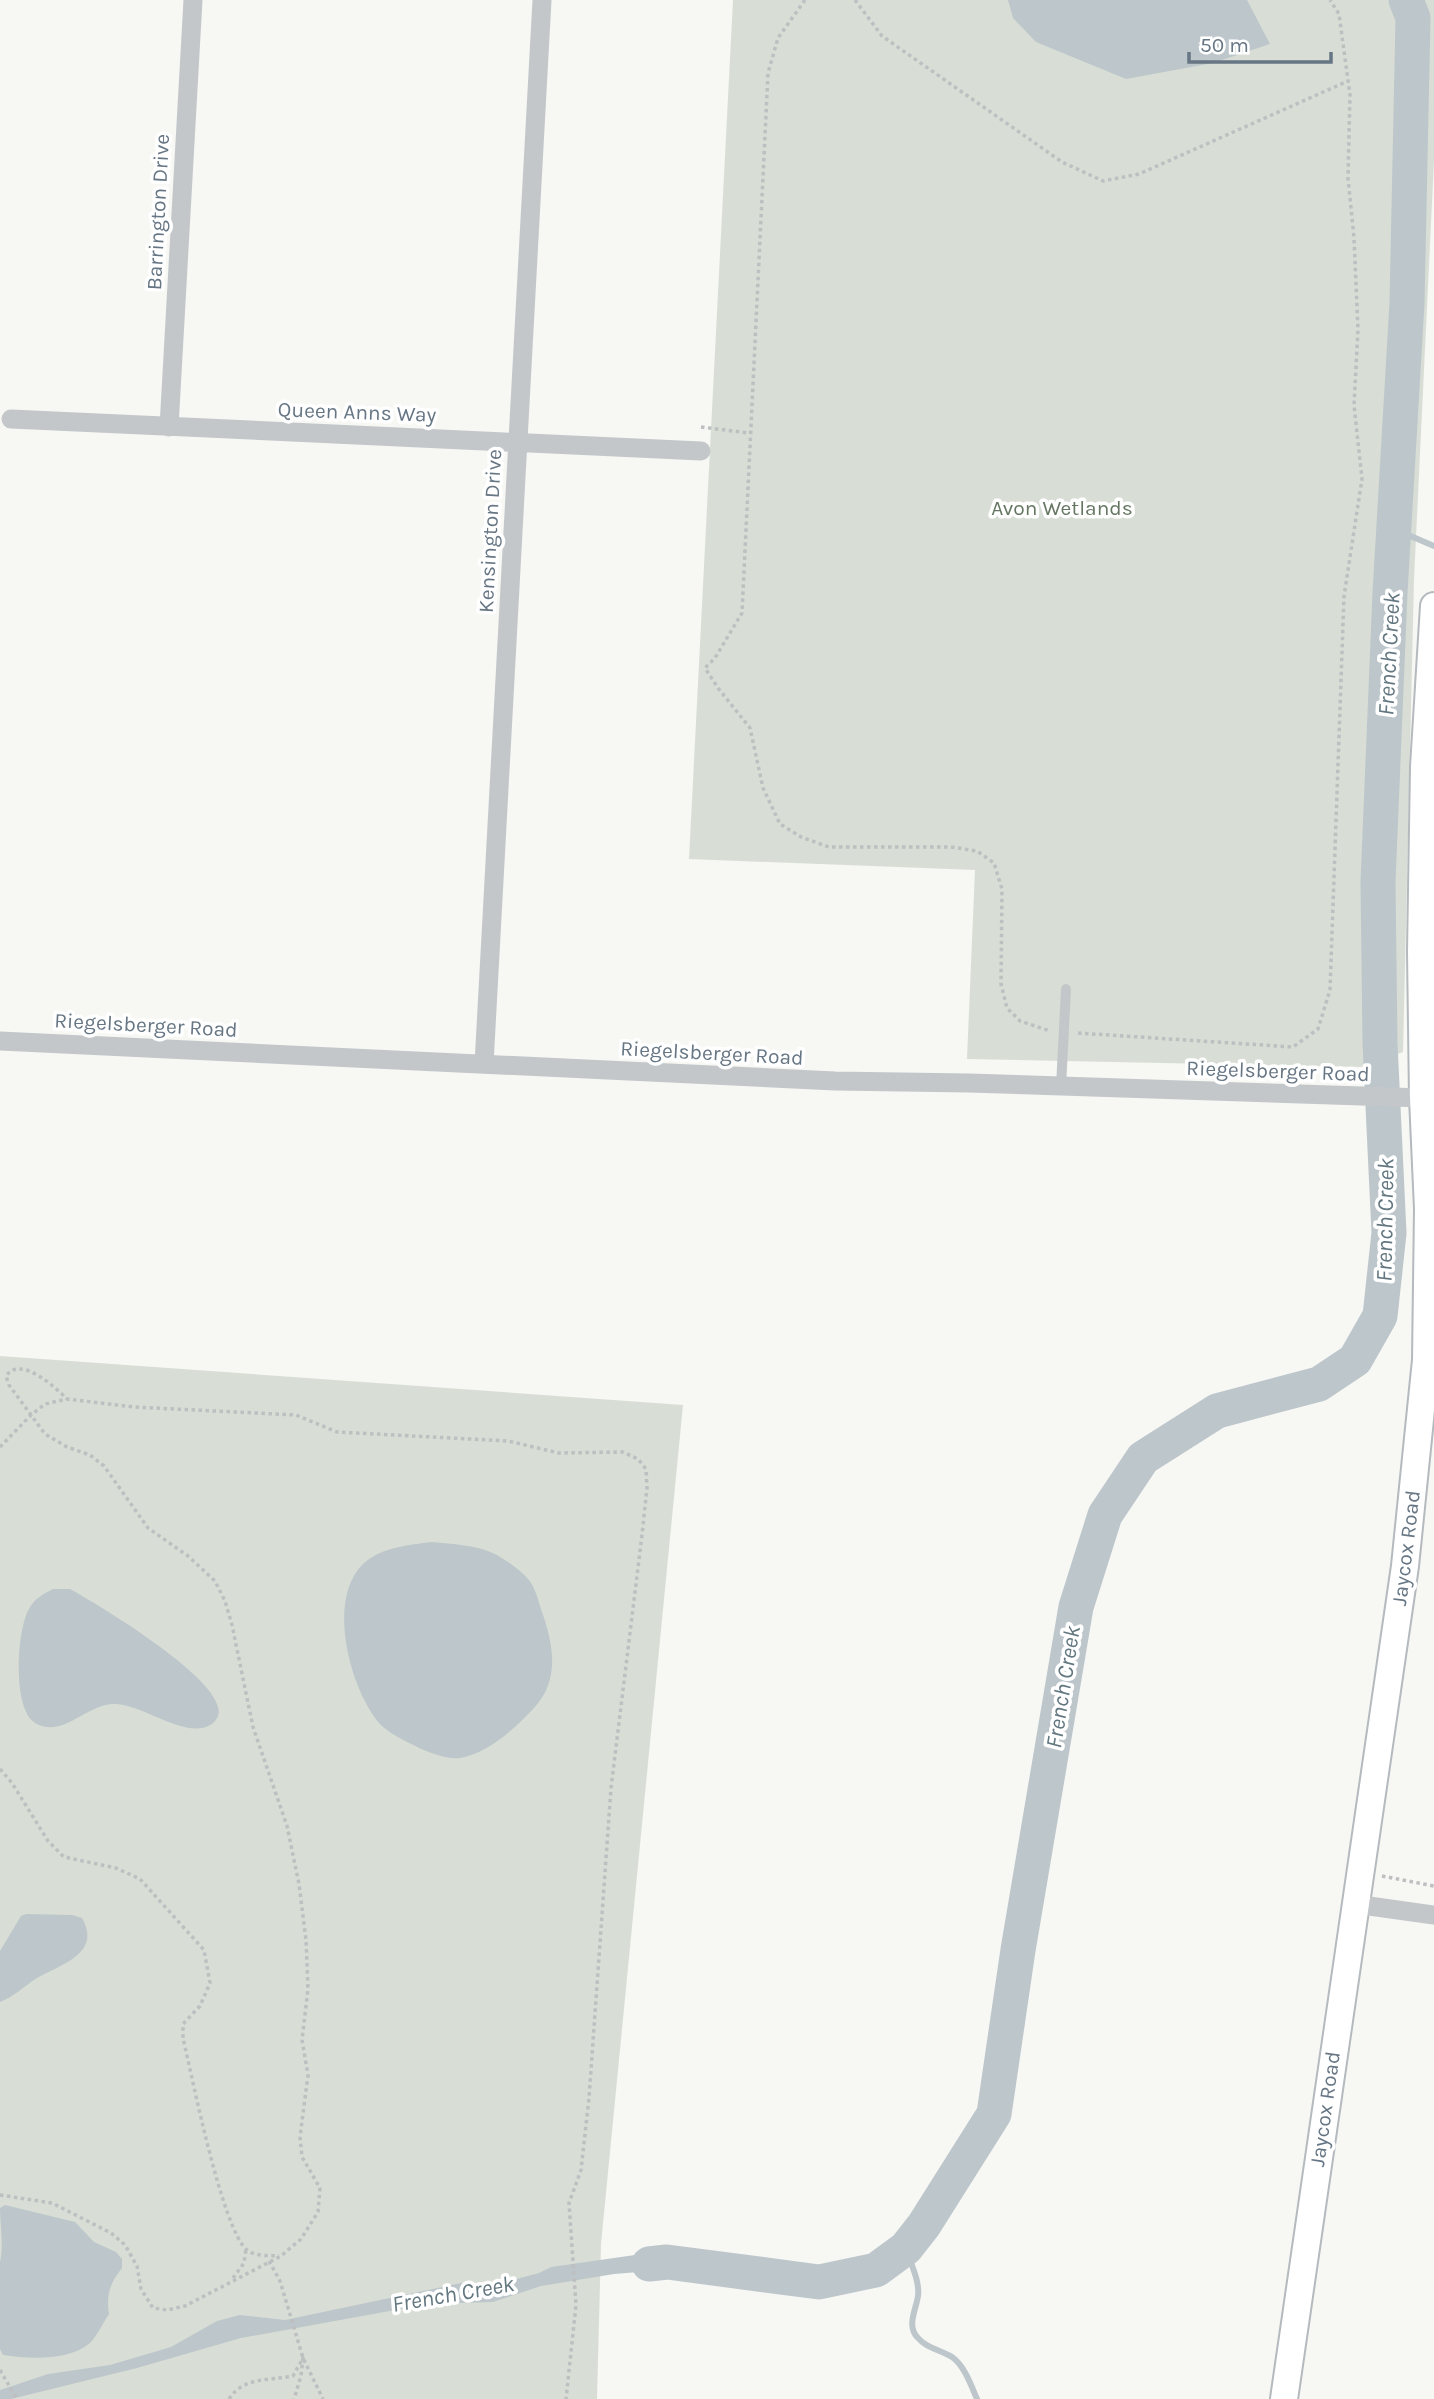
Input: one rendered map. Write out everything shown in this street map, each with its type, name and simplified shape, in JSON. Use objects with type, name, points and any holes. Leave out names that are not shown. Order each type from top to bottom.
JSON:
[{"type":"street","name":"Barrington Drive","points":[[169,427],[193,0]]},
{"type":"street","name":"Kensington Drive","points":[[484,1064],[542,0]]},
{"type":"street","name":"Queen Anns Way","points":[[11,419],[701,451]]},
{"type":"street","name":"Jaycox Road","points":[[1284,2399],[1405,1566],[1426,1360],[1428,1244],[1423,1098],[1427,953],[1424,768],[1434,606]]},
{"type":"street","name":"Riegelsberger Road","points":[[0,1041],[835,1081],[1423,1098]]},
{"type":"street","points":[[1355,1905],[1434,1916]]},
{"type":"lane","points":[[1061,1087],[1066,989]]},
{"type":"path","points":[[805,0],[778,38],[768,73],[742,613],[715,658],[705,668],[750,728],[763,788],[780,824],[801,837],[828,846],[951,847],[977,851],[994,863],[1002,889],[1001,984],[1007,1008],[1020,1021],[1046,1031],[1293,1046],[1318,1029],[1330,990],[1344,596],[1362,479],[1354,405],[1358,330],[1348,177],[1350,94],[1339,14],[1330,0]]},
{"type":"path","points":[[855,0],[882,36],[1062,162],[1103,181],[1139,174],[1348,80]]},
{"type":"path","points":[[701,426],[749,433]]},
{"type":"path","points":[[0,2195],[52,2203],[111,2233],[125,2245],[137,2266],[141,2289],[153,2308],[167,2310],[185,2306],[281,2256],[301,2239],[318,2212],[320,2188],[302,2157],[300,2137],[308,2075],[302,2040],[308,1989],[306,1940],[299,1884],[287,1826],[253,1727],[225,1601],[215,1581],[188,1556],[148,1528],[104,1466],[90,1455],[67,1447],[46,1434],[9,1385],[6,1376],[10,1370],[17,1367],[28,1371],[56,1388],[67,1399]]},
{"type":"path","points":[[0,1447],[45,1404],[67,1399],[134,1407],[296,1415],[337,1432],[508,1441],[559,1453],[623,1452],[638,1459],[646,1469],[647,1488],[642,1535],[611,1788],[584,2146],[581,2170],[569,2203],[575,2297],[566,2399]]},
{"type":"path","points":[[0,1769],[12,1783],[48,1841],[64,1857],[116,1868],[140,1879],[204,1950],[210,1983],[200,2006],[183,2024],[183,2038],[210,2155],[232,2226],[246,2249],[257,2255],[281,2256]]},
{"type":"path","points":[[1382,1876],[1434,1886]]},
{"type":"path","points":[[231,2280],[244,2263],[246,2249]]},
{"type":"path","points":[[269,2261],[280,2281],[303,2358],[323,2399]]},
{"type":"path","points":[[229,2399],[235,2390],[251,2381],[293,2376],[303,2358]]},
{"type":"path","points":[[294,2399],[303,2358]]},
{"type":"path","points":[[0,2370],[17,2399]]},
{"type":"green space","name":"Avon Wetlands","points":[[733,0],[1434,0],[1434,161],[1414,579],[1403,1052],[1365,1067],[967,1059],[975,870],[689,859]]},
{"type":"green space","points":[[0,1356],[683,1405],[601,2244],[597,2399],[0,2399]]},
{"type":"water","points":[[1008,0],[1247,0],[1270,44],[1213,63],[1126,79],[1036,42],[1013,18]]},
{"type":"water","points":[[432,1542],[464,1545],[488,1551],[522,1573],[536,1594],[551,1648],[548,1685],[534,1708],[491,1745],[460,1758],[445,1757],[419,1748],[379,1723],[368,1708],[359,1688],[346,1644],[346,1599],[352,1580],[363,1564],[387,1550]]},
{"type":"water","points":[[53,1589],[70,1589],[85,1597],[184,1665],[204,1684],[216,1702],[216,1720],[205,1727],[192,1728],[116,1704],[96,1708],[57,1726],[37,1724],[23,1704],[19,1651],[29,1609],[42,1595]]},
{"type":"water","points":[[72,1915],[82,1918],[87,1930],[87,1940],[76,1956],[0,2002],[0,1951],[21,1916]]},
{"type":"water","points":[[5,2205],[75,2222],[94,2242],[116,2252],[122,2259],[122,2268],[110,2290],[109,2314],[93,2340],[82,2349],[49,2357],[3,2355],[0,2349],[0,2208]]},
{"type":"water","points":[[656,2252],[696,2258],[695,2273],[676,2269],[614,2274],[541,2286],[493,2302],[428,2304],[241,2338],[137,2368],[11,2399],[0,2399],[0,2390],[48,2374],[110,2365],[171,2347],[217,2321],[240,2315],[285,2320],[466,2282],[490,2286],[539,2273],[551,2267]]},
{"type":"waterway","name":"French Creek","points":[[649,2264],[667,2262],[819,2282],[876,2270],[906,2248],[924,2225],[994,2114],[1018,1950],[1076,1607],[1105,1515],[1143,1458],[1217,1411],[1319,1384],[1355,1360],[1380,1316],[1389,1233],[1380,1043],[1378,882],[1390,593],[1407,303],[1413,18],[1406,0]]},
{"type":"waterway","points":[[1394,529],[1434,546]]},
{"type":"waterway","name":"French Creek","points":[[906,2248],[918,2290],[912,2323],[914,2333],[925,2344],[948,2355],[960,2365],[977,2399]]}]
